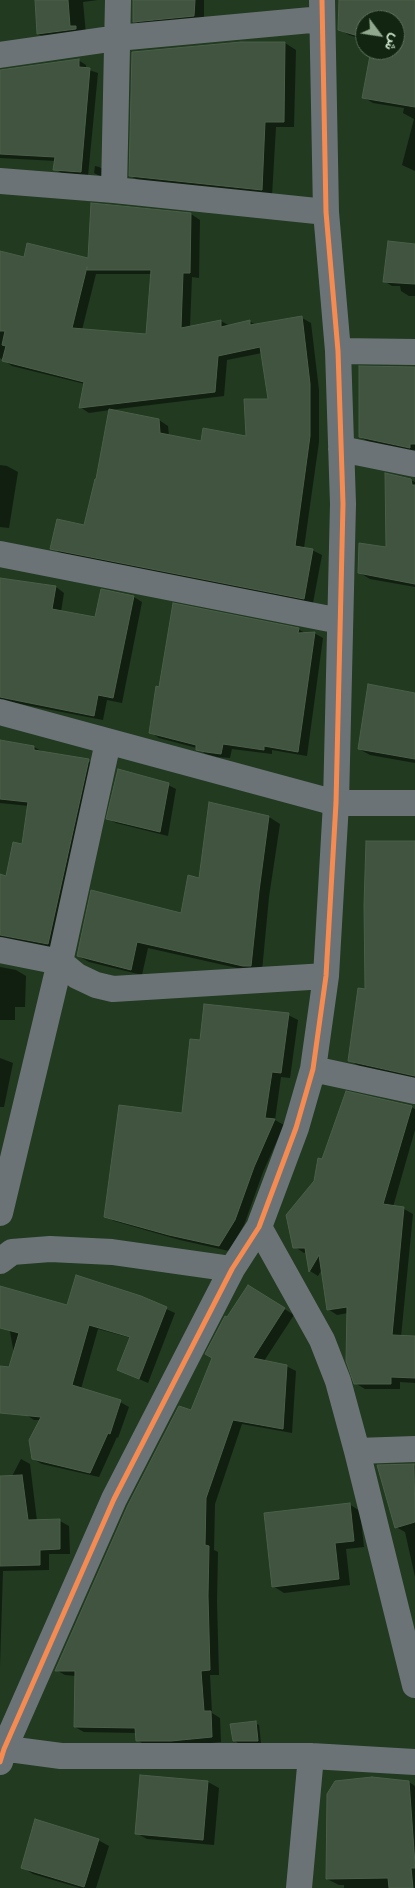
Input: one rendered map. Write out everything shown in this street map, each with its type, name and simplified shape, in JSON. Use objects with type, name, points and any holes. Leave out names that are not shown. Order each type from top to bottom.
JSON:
[{"type":"street","points":[[114,190],[118,0]]},
{"type":"street","points":[[0,55],[322,10],[326,212],[338,351],[343,504],[336,803],[326,976],[312,1068],[296,1128],[259,1227],[232,1269],[114,1499],[1,1753],[61,1756],[311,1756],[415,1762]]},
{"type":"street","points":[[0,181],[114,190],[326,212]]},
{"type":"street","points":[[338,351],[415,352]]},
{"type":"street","points":[[341,449],[415,464]]},
{"type":"street","points":[[0,554],[340,620]]},
{"type":"street","points":[[0,712],[336,803],[415,803]]},
{"type":"street","points":[[0,1213],[60,962],[108,742]]},
{"type":"street","points":[[0,950],[60,962],[78,976],[96,985],[113,989],[326,976]]},
{"type":"street","points":[[312,1068],[415,1091]]},
{"type":"street","points":[[259,1227],[322,1340],[338,1381],[415,1685]]},
{"type":"street","points":[[0,1261],[12,1252],[50,1249],[112,1252],[232,1269]]},
{"type":"street","points":[[357,1450],[415,1449]]},
{"type":"street","points":[[299,1888],[311,1756]]},
{"type":"building","points":[[35,0],[68,0],[70,26],[76,26],[76,29],[37,34]]},
{"type":"building","points":[[133,0],[195,0],[194,16],[133,22]]},
{"type":"building","points":[[339,0],[415,0],[415,107],[362,98],[369,60],[405,60],[405,10],[355,10],[355,35],[338,30]]},
{"type":"building","points":[[241,42],[285,42],[284,122],[265,122],[262,190],[129,176],[132,52]]},
{"type":"building","points":[[79,59],[79,67],[90,68],[81,172],[53,170],[55,157],[0,154],[0,70]]},
{"type":"building","points":[[91,203],[191,213],[190,273],[183,273],[181,328],[221,320],[221,327],[250,320],[250,325],[302,316],[310,384],[310,436],[295,546],[313,549],[304,599],[50,549],[57,519],[84,525],[96,479],[109,409],[159,419],[160,433],[201,441],[203,428],[246,436],[244,399],[268,399],[260,347],[218,356],[215,392],[79,408],[84,382],[2,361],[6,346],[2,345],[5,331],[0,331],[0,251],[24,257],[27,243],[88,258]],"holes":[[[87,267],[87,270],[151,270],[146,334],[72,328]]]},
{"type":"building","points":[[388,241],[415,244],[415,284],[383,282]]},
{"type":"building","points":[[359,366],[415,367],[415,444],[410,444],[410,448],[359,437]]},
{"type":"building","points":[[385,473],[411,479],[412,485],[415,485],[415,584],[358,573],[359,543],[386,547]]},
{"type":"building","points":[[0,578],[56,586],[52,609],[95,617],[101,589],[134,596],[113,698],[98,695],[94,716],[0,697]]},
{"type":"building","points":[[173,603],[299,628],[298,633],[315,632],[298,752],[264,746],[264,750],[223,744],[221,754],[196,750],[196,745],[149,733],[156,686],[159,687]]},
{"type":"building","points":[[368,684],[415,693],[415,759],[358,749]]},
{"type":"building","points":[[0,740],[34,746],[34,750],[89,759],[48,944],[0,935],[0,874],[6,876],[13,842],[22,844],[28,802],[0,799]]},
{"type":"building","points":[[118,769],[169,783],[160,832],[106,819]]},
{"type":"building","points":[[209,802],[269,816],[251,966],[243,966],[137,942],[131,970],[77,956],[91,890],[181,913],[188,875],[199,878]]},
{"type":"building","points":[[366,841],[415,841],[415,1076],[348,1061],[358,988],[365,989],[364,905]]},
{"type":"building","points":[[204,1004],[289,1013],[281,1073],[272,1072],[265,1118],[275,1119],[254,1167],[235,1220],[219,1246],[169,1235],[104,1217],[119,1105],[182,1113],[190,1039],[200,1040]]},
{"type":"building","points":[[346,1091],[412,1106],[383,1204],[404,1207],[392,1335],[415,1336],[415,1378],[391,1377],[391,1384],[354,1384],[346,1361],[347,1307],[327,1310],[319,1255],[309,1272],[305,1248],[293,1248],[286,1215],[314,1181],[318,1158],[322,1159]]},
{"type":"building","points":[[76,1275],[141,1296],[167,1307],[139,1379],[117,1370],[130,1337],[89,1325],[72,1385],[121,1400],[110,1434],[108,1433],[90,1473],[32,1459],[29,1440],[41,1417],[0,1413],[0,1366],[9,1367],[19,1333],[0,1328],[0,1286],[67,1305]]},
{"type":"building","points":[[248,1285],[285,1308],[253,1358],[287,1365],[283,1429],[233,1420],[206,1498],[205,1545],[209,1546],[210,1670],[201,1671],[204,1711],[211,1711],[212,1737],[171,1741],[136,1741],[135,1728],[74,1727],[75,1671],[55,1671],[128,1505],[179,1406],[191,1410],[212,1358],[205,1354],[225,1316],[227,1317]]},
{"type":"building","points":[[414,1464],[415,1522],[395,1528],[377,1465]]},
{"type":"building","points":[[22,1475],[28,1520],[60,1519],[60,1549],[40,1550],[40,1565],[0,1566],[0,1476]]},
{"type":"building","points":[[350,1503],[354,1541],[335,1543],[339,1579],[272,1587],[264,1513]]},
{"type":"building","points":[[256,1721],[258,1741],[233,1741],[230,1724]]},
{"type":"building","points":[[140,1775],[208,1781],[203,1840],[135,1834]]},
{"type":"building","points":[[372,1777],[409,1781],[415,1864],[415,1868],[411,1868],[413,1888],[389,1888],[388,1878],[326,1879],[327,1794],[335,1781]]},
{"type":"building","points":[[35,1819],[99,1839],[84,1887],[21,1868]]},
{"type":"cycle path","points":[[0,1762],[4,1749],[114,1499],[232,1269],[259,1227],[296,1128],[313,1069],[326,976],[336,803],[343,504],[338,351],[326,212],[322,0]]}]
